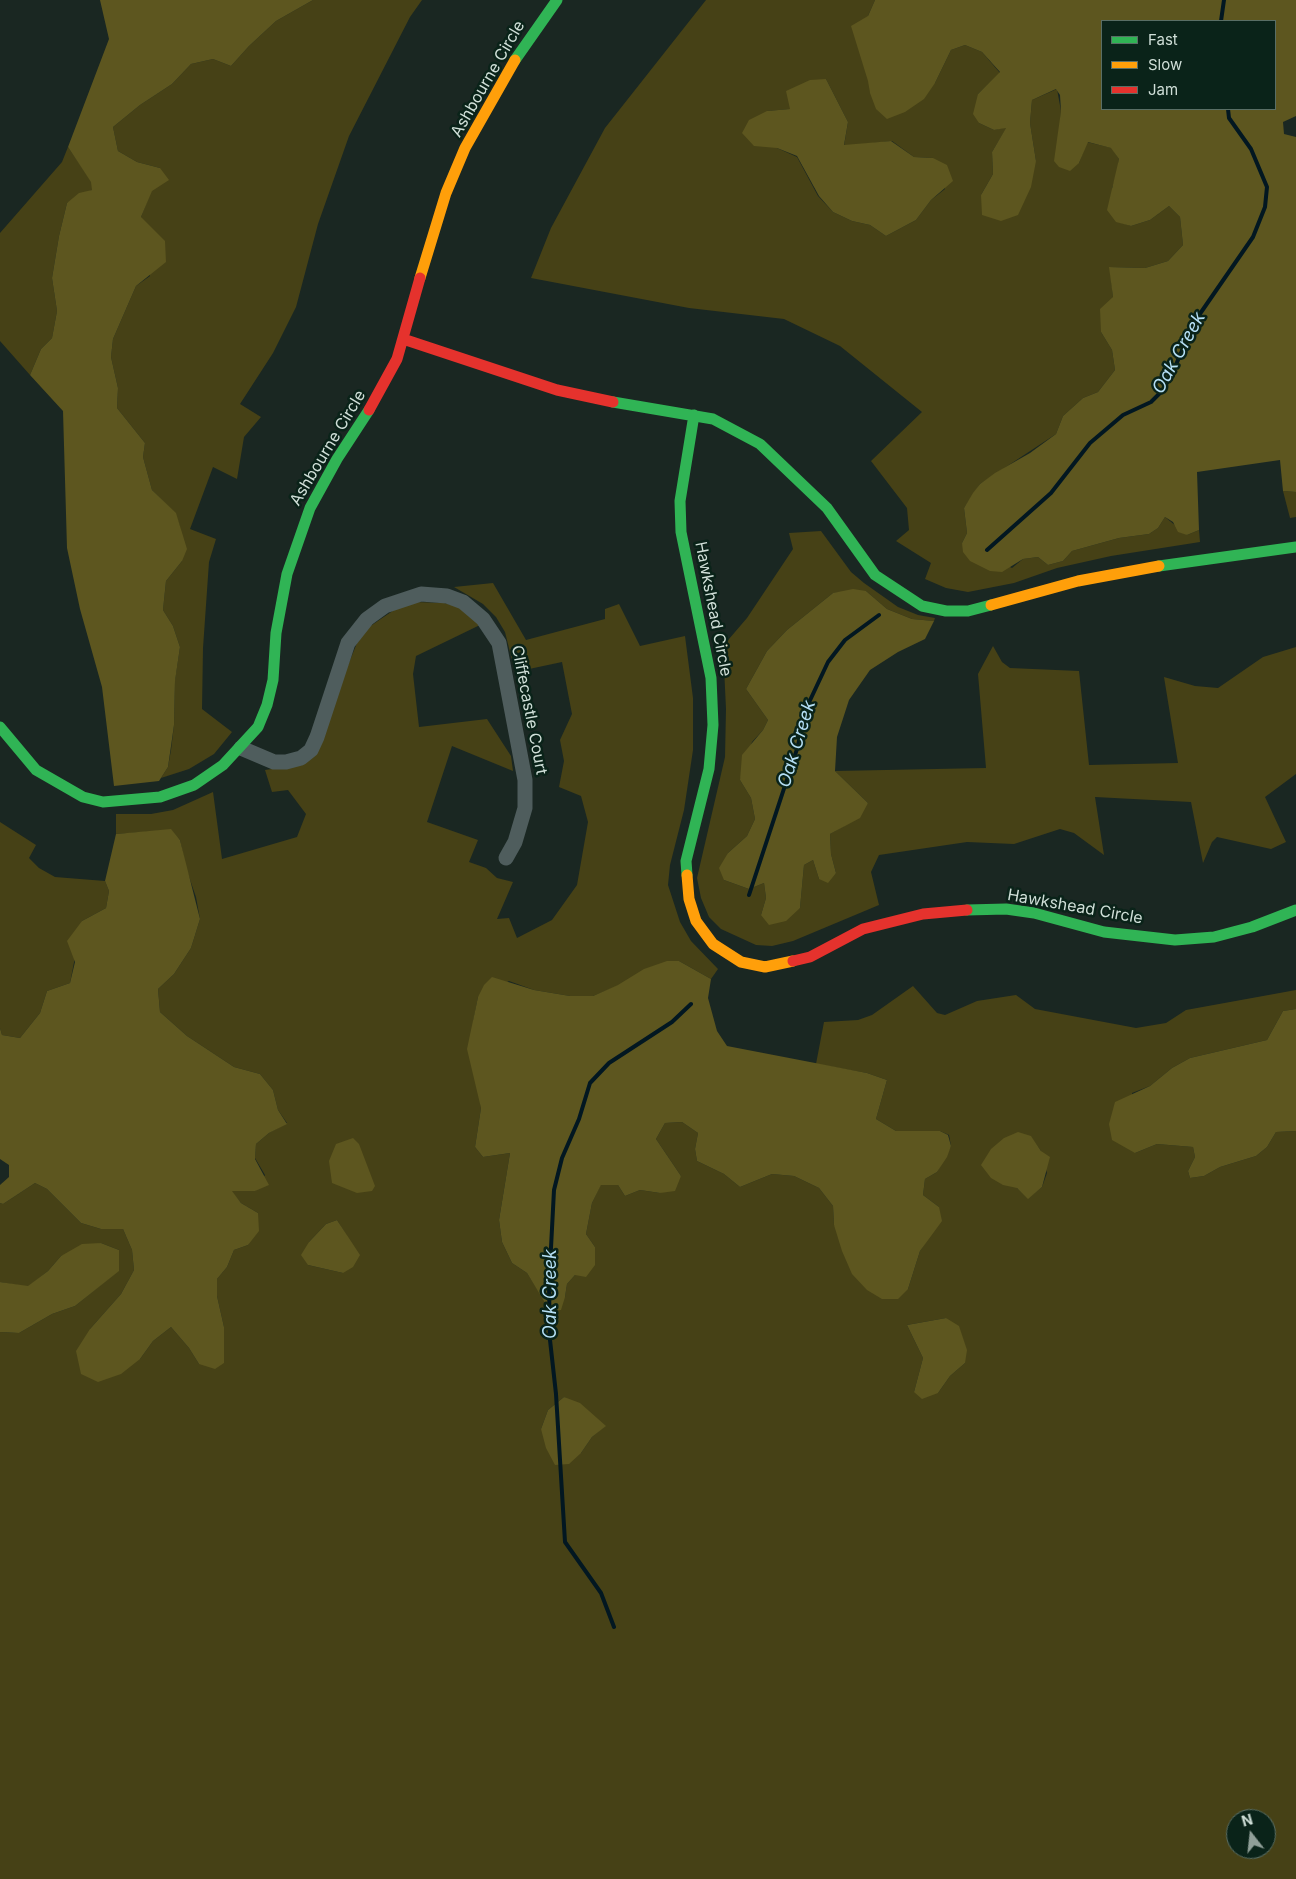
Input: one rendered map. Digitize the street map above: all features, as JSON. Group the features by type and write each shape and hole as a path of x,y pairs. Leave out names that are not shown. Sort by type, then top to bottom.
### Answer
{"street":[{"name":"Ashbourne Circle","path":"0,727 36,770 83,797 103,802 160,797 194,785 223,765 258,728 268,705 273,680 276,633 287,574 310,508 337,459 376,402 397,359 443,202 465,148 513,62 558,0"},
{"path":"403,339 435,348 557,390 592,399 713,419 732,428 760,444 776,456 827,508 875,575 922,606 946,611 968,611 1078,581 1178,563 1296,547"},
{"name":"Hawkshead Circle","path":"694,415 680,501 681,532 686,565 711,678 712,725 709,769 694,836 686,861 689,899 696,922 713,944 740,962 765,966 810,957 863,929 923,914 981,909 1006,909 1034,913 1104,932 1175,940 1214,937 1252,927 1296,910"},
{"name":"Cliffecastle Court","path":"241,748 274,762 286,762 301,758 311,750 317,737 348,643 367,619 385,606 421,594 447,596 463,602 483,619 499,643 525,780 525,808 516,842 506,858"}],"shaded area":[{"path":"100,0 313,0 276,21 231,66 213,59 191,64 172,84 140,105 113,127 118,151 137,162 160,168 169,180 152,191 141,217 165,241 166,262 136,286 113,339 111,357 118,388 117,408 145,443 143,457 152,490 176,513 187,549 182,561 166,581 163,610 173,626 180,647 175,681 174,725 168,767 159,781 114,786 102,687 80,609 67,548 63,411 30,375 41,349 52,338 57,311 52,278 67,203 79,193 92,190 91,182 68,147 109,39"},
{"path":"313,0 422,0 410,17 349,136 318,224 296,307 273,353 240,404 261,417 244,437 237,479 213,467 190,529 216,539 209,562 203,648 202,709 232,732 214,754 189,769 161,778 168,767 171,750 174,725 175,680 180,647 173,626 163,610 166,581 182,561 180,527 175,513 152,490 143,457 145,443 117,408 118,388 111,357 113,339 136,286 150,276 141,217 160,168 137,162 118,151 113,127 140,105 172,84 191,64 213,59 231,66 276,21"},
{"path":"706,0 875,0 868,16 870,93 935,83 951,50 965,45 982,52 1000,73 978,94 979,123 994,130 1007,127 992,152 993,174 981,195 1036,161 1030,123 1032,100 1057,89 1061,111 1060,130 1079,163 1087,142 1112,148 1119,159 1117,174 1112,188 1116,221 1131,226 1150,220 1169,206 1180,217 1183,245 1168,261 1145,268 1110,267 1113,297 1101,332 1112,350 1115,370 1098,392 1083,398 1063,416 1056,434 980,484 964,508 967,533 962,543 1012,568 1023,559 1038,557 1048,565 1063,561 1072,551 1119,538 1149,534 1158,528 1165,517 1187,535 1199,530 1200,542 1111,556 1057,568 1014,583 968,592 946,588 925,579 931,563 896,541 909,530 907,508 871,461 922,412 840,346 784,319 689,308 531,278 551,228 605,128","holes":["826,79 848,122 844,146 892,141 914,157 933,158 945,189 931,200 916,220 886,236 870,225 852,221 833,212 818,196 797,157 777,148 767,111 791,109"]},
{"path":"875,0 1296,0 1296,116 1283,122 1284,134 1296,137 1296,492 1283,491 1280,460 1197,472 1199,530 1187,535 1178,532 1173,522 1165,517 1158,528 1149,534 1119,538 1072,551 1063,561 1048,565 1038,557 1023,559 1002,572 990,571 970,561 963,552 962,543 967,533 964,508 973,493 980,484 995,473 1030,453 1056,434 1063,416 1083,398 1098,392 1115,370 1112,350 1101,332 1100,309 1113,297 1109,267 1145,268 1168,261 1183,245 1180,217 1169,206 1150,220 1131,226 1116,222 1107,210 1119,159 1111,148 1088,142 1079,163 1070,171 1059,167 1054,161 1061,111 1060,95 1056,89 1032,100 1030,123 1036,161 1031,187 1018,215 1001,221 982,215 981,195 993,174 992,152 1006,128 994,130 979,123 973,114 978,94 1000,72 982,52 965,45 951,50 935,83 924,99 905,112 887,119 876,109 851,26 868,16"},
{"path":"826,79 848,122 844,145 891,141 914,157 933,158 947,165 953,181 931,200 916,220 886,236 870,225 852,221 833,212 819,196 797,156 777,148 754,146 742,133 749,120 767,111 790,109 786,91 810,80"},
{"path":"68,147 92,182 92,190 67,203 52,278 57,311 52,338 41,349 30,375 0,341 0,233 62,162"},
{"path":"1283,491 1296,492 1296,517 1290,518"},
{"path":"821,531 851,572 864,583 898,607 918,615 935,618 934,621 912,619 887,609 866,591 833,593 787,630 767,651 746,689 768,720 763,730 752,742 740,780 751,798 755,819 747,836 728,853 724,880 749,889 764,883 766,898 761,915 800,908 804,865 813,860 819,879 836,873 831,854 830,834 844,826 868,803 835,771 986,768 978,674 993,646 1002,662 1010,668 1079,671 1089,765 1178,763 1164,677 1195,686 1218,688 1263,657 1296,647 1296,774 1265,797 1286,842 1271,849 1217,837 1212,842 1203,863 1191,802 1095,797 1104,855 1074,833 1060,829 1014,844 967,842 879,855 871,872 879,905 793,941 772,946 756,945 721,929 709,917 701,898 697,878 725,757 726,709 723,646 747,618 793,549 789,533"},
{"path":"493,583 526,640 605,619 605,609 619,604 640,646 685,636 693,698 693,750 684,810 670,865 668,885 680,922 691,941 718,969 711,979 679,961 593,996 570,996 534,990 509,981 478,997 473,1022 481,1108 475,1147 483,1157 510,1153 499,1220 502,1242 512,1263 527,1273 538,1290 565,1297 567,1284 595,1247 586,1234 592,1203 601,1184 618,1185 625,1196 640,1190 660,1193 681,1176 656,1139 665,1123 682,1122 698,1133 695,1149 697,1161 724,1174 740,1187 772,1174 794,1176 819,1188 833,1206 834,1225 908,1289 920,1251 929,1237 939,1207 923,1195 925,1179 937,1172 951,1146 949,1135 940,1131 896,1131 876,1119 887,1080 867,1073 816,1064 824,1022 858,1020 872,1015 913,986 937,1013 945,1015 977,1001 1016,995 1035,1009 1136,1028 1166,1023 1186,1010 1296,990 1296,1009 1283,1011 1267,1040 1190,1058 1172,1068 1150,1086 1132,1093 1135,1153 1157,1144 1193,1147 1195,1157 1188,1171 1190,1178 1204,1176 1220,1167 1256,1156 1267,1147 1276,1132 1296,1131 1296,1879 0,1879 0,1332 19,1333 52,1314 75,1306 118,1271 119,1250 101,1243 61,1256 48,1271 28,1287 0,1282 0,1203 3,1204 35,1183 47,1189 81,1223 101,1229 123,1229 132,1250 134,1270 121,1294 90,1329 140,1359 153,1341 171,1327 189,1348 199,1364 224,1363 224,1327 217,1296 217,1279 227,1267 234,1250 248,1245 258,1213 241,1203 231,1191 255,1191 265,1175 255,1158 256,1144 269,1133 287,1123 278,1110 273,1090 260,1074 234,1067 187,1036 160,1012 158,989 174,974 191,948 200,919 196,897 186,868 180,840 171,830 116,834 116,814 151,814 173,810 213,792 222,859 297,837 306,814 288,790 272,792 265,770 298,765 346,670 357,643 369,627 397,608 415,602 444,603 458,606 480,625 416,656 413,674 419,727 487,719 511,756 513,771 452,746 427,822 478,840 469,862 486,868 497,878 513,882 497,919 509,918 517,938 552,920 577,885 588,822 581,796 559,787 564,761 560,740 572,714 562,662 515,672 505,632 496,617 483,604 454,587","holes":["1031,1137 1041,1151 1047,1173 1042,1187 1028,1198 1017,1188","337,1220 347,1236 343,1273 308,1265 309,1242 326,1224","946,1318 965,1363 950,1376 938,1393 914,1392 923,1358 907,1325","564,1397 605,1426 592,1437 581,1453 541,1429 548,1410"]},
{"path":"853,589 866,591 887,609 912,619 934,621 925,639 898,652 870,670 849,700 837,737 835,771 868,803 860,818 830,834 831,854 836,873 828,883 819,879 813,860 804,865 800,908 786,921 769,925 761,915 766,898 764,883 749,889 724,880 719,868 728,853 747,836 755,819 751,798 740,780 742,755 763,730 768,720 746,689 767,651 787,630 833,593"},
{"path":"0,822 36,845 29,858 39,868 55,877 105,881 109,891 106,908 82,921 70,983 47,991 40,1013 20,1038 2,1035 0,1028"},
{"path":"171,829 180,840 200,919 191,948 174,974 158,989 160,1012 187,1036 234,1067 260,1074 273,1090 278,1110 287,1124 269,1133 256,1144 255,1159 269,1185 255,1191 232,1191 241,1203 258,1213 259,1231 248,1245 234,1250 227,1267 217,1279 217,1296 224,1327 224,1363 215,1369 199,1364 189,1348 171,1327 153,1341 140,1359 121,1374 98,1382 81,1374 76,1351 90,1329 121,1294 134,1270 132,1250 123,1229 101,1229 81,1223 47,1189 35,1183 3,1204 0,1203 0,1185 9,1177 9,1165 0,1159 0,1028 2,1035 20,1038 40,1013 47,991 70,983 75,962 67,941 82,921 106,908 109,891 105,881 116,834"},
{"path":"667,961 679,961 711,979 708,998 717,1031 727,1046 867,1073 887,1080 876,1119 896,1131 940,1131 948,1135 951,1146 947,1157 937,1172 925,1179 923,1195 939,1207 942,1221 920,1251 908,1289 898,1299 882,1299 867,1290 852,1274 834,1225 833,1206 819,1188 794,1176 772,1174 740,1187 724,1174 697,1161 695,1149 698,1133 682,1122 665,1123 656,1139 681,1176 675,1191 660,1193 640,1190 625,1196 618,1185 601,1185 592,1203 586,1234 595,1247 595,1265 586,1277 575,1275 567,1284 561,1310 550,1311 527,1273 512,1263 502,1242 499,1220 510,1153 483,1157 475,1147 481,1108 467,1049 478,997 484,985 492,977 534,990 570,996 593,996 618,985 644,969"},
{"path":"1296,1009 1296,1131 1276,1132 1267,1147 1256,1156 1220,1167 1204,1176 1190,1178 1188,1171 1195,1157 1193,1147 1157,1144 1135,1153 1112,1140 1109,1124 1115,1102 1150,1086 1172,1068 1190,1058 1267,1040 1283,1011"},
{"path":"1018,1132 1031,1136 1041,1151 1050,1157 1042,1187 1028,1199 1017,1188 1003,1185 991,1178 981,1165 991,1149 1004,1138"},
{"path":"353,1138 359,1144 375,1186 372,1191 357,1193 332,1183 329,1161 336,1144"},
{"path":"337,1220 360,1255 353,1267 343,1273 308,1265 301,1255 309,1242 326,1224"},
{"path":"101,1243 119,1250 119,1271 75,1306 52,1314 19,1333 0,1332 0,1282 28,1286 48,1271 61,1256 82,1244"},
{"path":"946,1318 959,1326 967,1350 965,1363 950,1376 938,1393 922,1399 914,1392 923,1358 907,1325"},
{"path":"564,1397 580,1403 606,1426 592,1437 581,1453 569,1464 555,1465 546,1448 541,1429 548,1410"}],"waterway":[{"name":"Oak Creek","path":"1221,20 1224,0"},
{"name":"Oak Creek","path":"987,550 1051,493 1090,443 1123,415 1151,402 1162,391 1171,376 1195,321 1253,237 1265,207 1267,187 1251,149 1229,118 1228,110"},
{"name":"Oak Creek","path":"749,895 798,746 805,711 828,662 845,640 879,615"},
{"name":"Oak Creek","path":"614,1627 601,1593 565,1542 556,1394 550,1340 549,1286 554,1190 562,1158 579,1119 590,1083 609,1063 672,1022 691,1004"}],"traffic: fast":[{"path":"515,60 557,0"},
{"path":"613,402 713,419 760,444 827,508 875,575 922,606 946,611 968,611 991,605"},
{"path":"0,727 36,770 83,797 103,802 160,797 194,785 223,765 258,727 267,705 273,680 276,633 287,574 310,508 337,459 369,410"},
{"path":"687,875 686,861 709,769 713,725 711,678 681,532 680,501 694,415"},
{"path":"1159,566 1296,547"},
{"path":"967,910 1006,909 1034,913 1104,932 1175,940 1214,937 1252,927 1296,910"}],"traffic: slow":[{"path":"420,278 446,193 465,148 515,60"},
{"path":"991,605 1078,581 1159,566"},
{"path":"687,875 689,899 696,921 713,944 741,962 765,967 793,961"}],"traffic: jam":[{"path":"369,410 397,359 420,278"},
{"path":"403,339 557,390 613,402"},
{"path":"793,961 810,957 863,929 923,914 967,910"}]}
